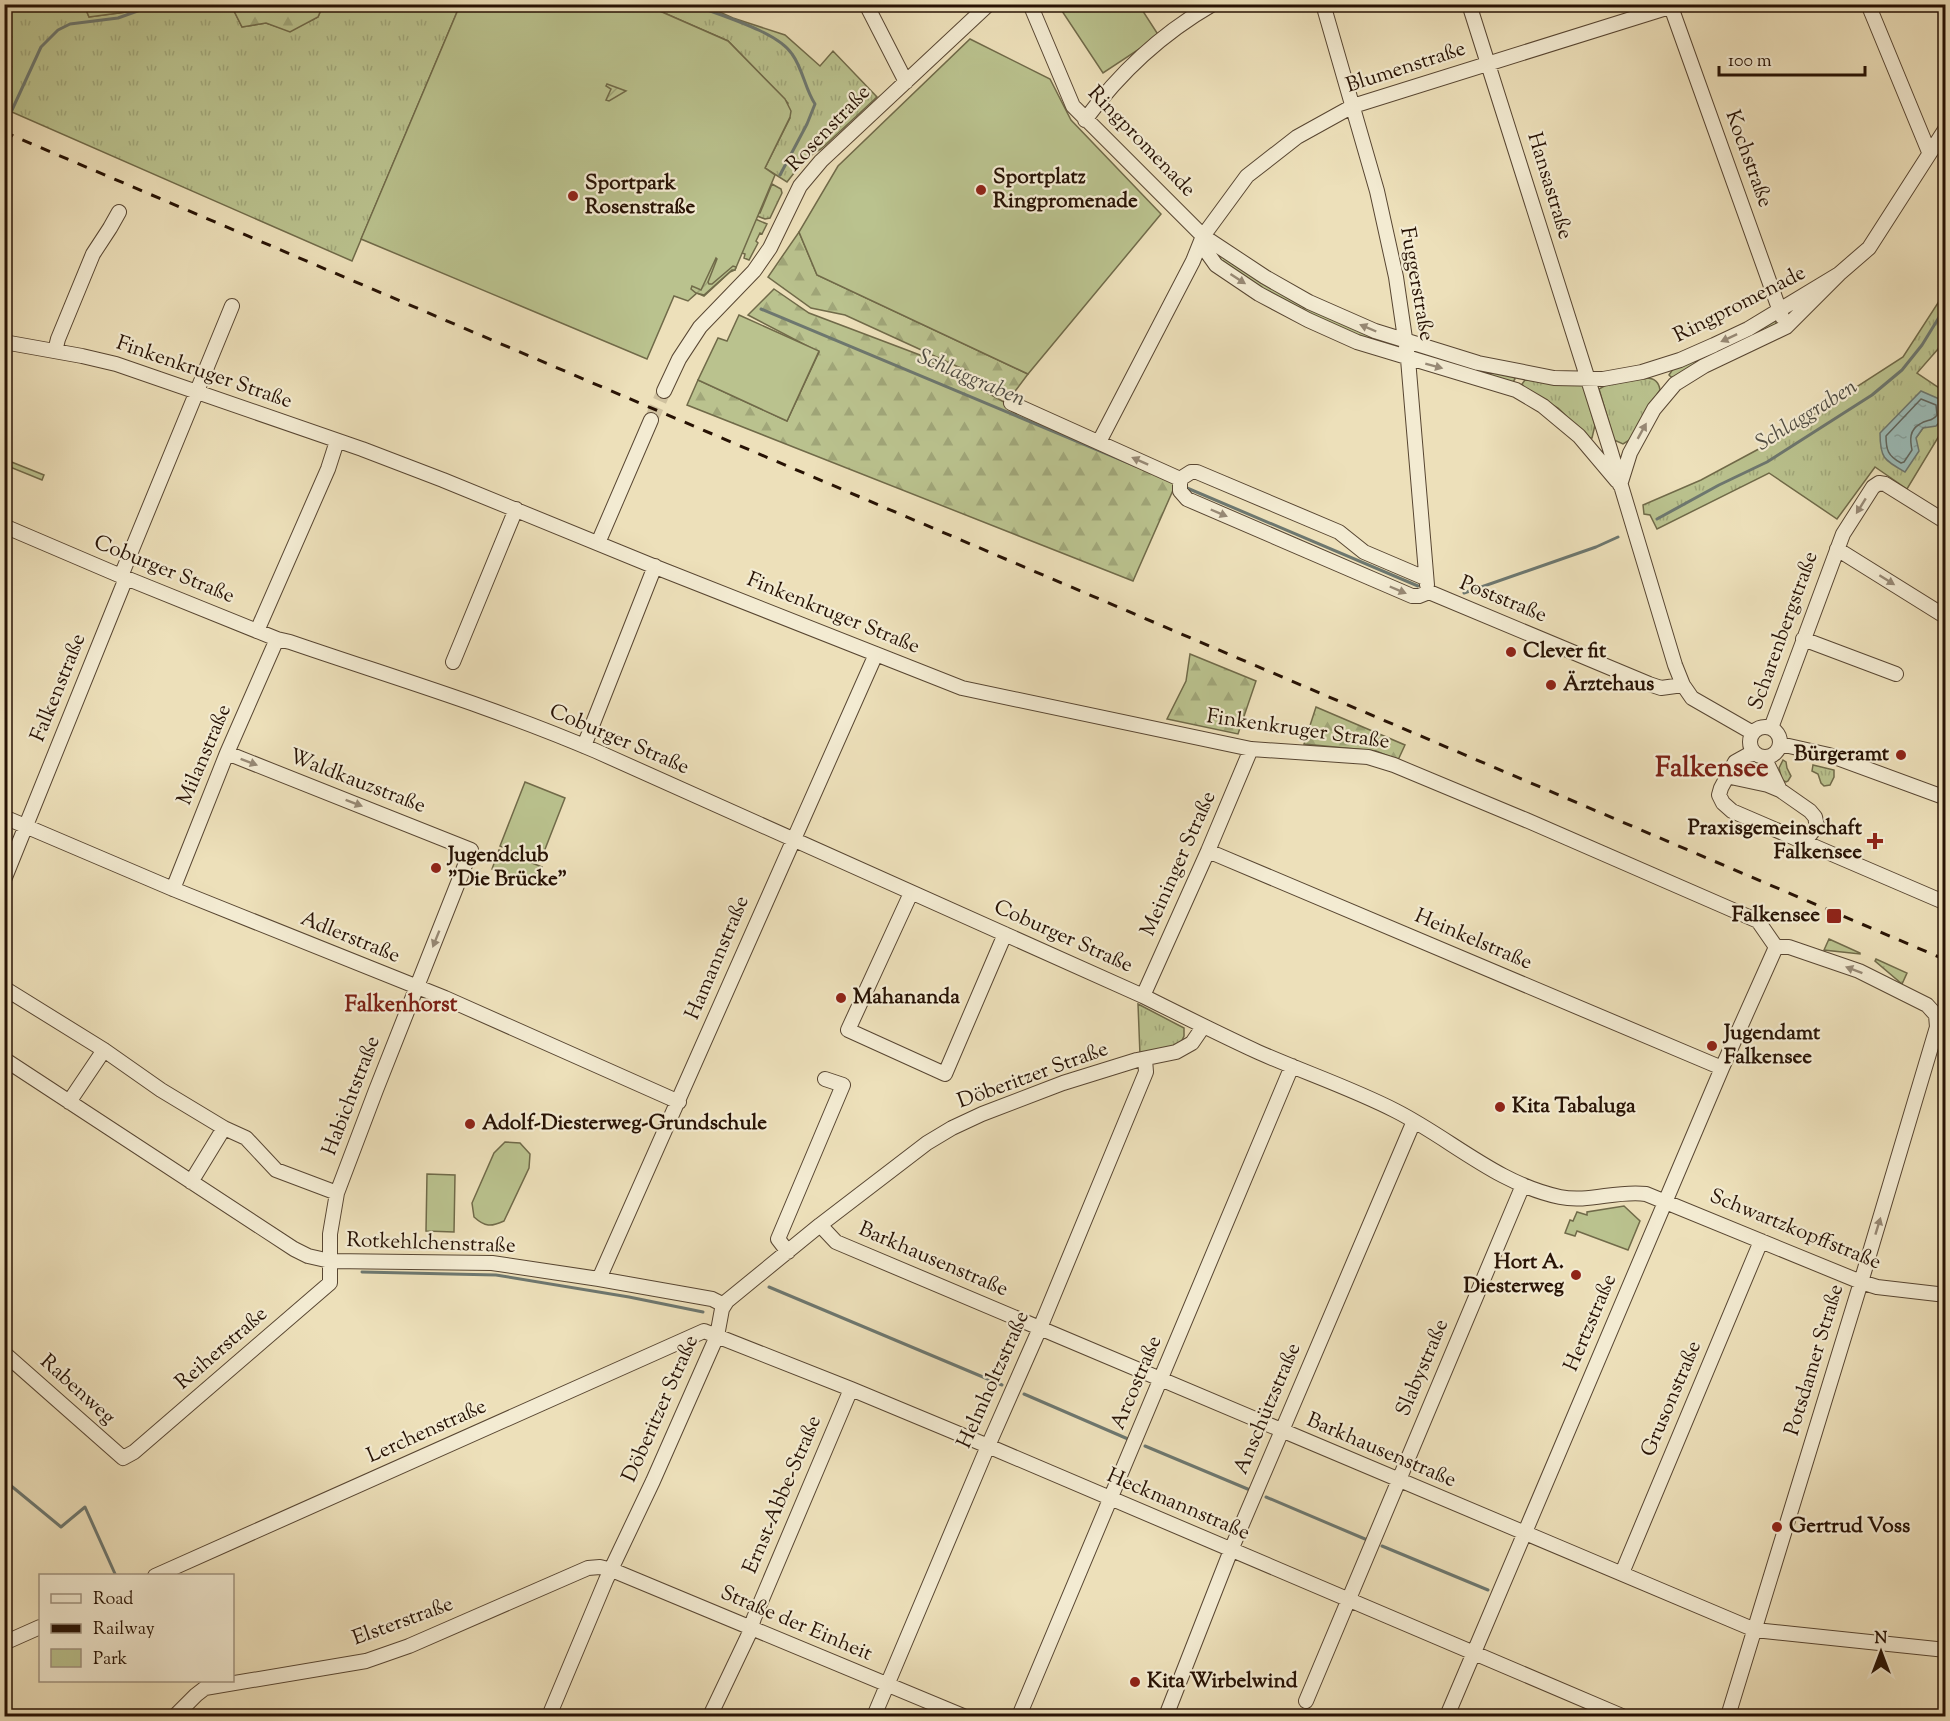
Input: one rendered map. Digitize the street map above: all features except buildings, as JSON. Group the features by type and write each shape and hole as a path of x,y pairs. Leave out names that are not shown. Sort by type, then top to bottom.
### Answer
{"street":[{"path":"866,4 906,82"},
{"name":"Rosenstraße","path":"664,391 679,359 700,327 747,281 770,248 800,186 821,161 989,4"},
{"name":"Ringpromenade","path":"1030,4 1073,106 1084,120 1203,236 1265,277 1310,302 1375,331 1478,363 1554,378 1612,377 1642,372 1680,360 1748,329 1839,274"},
{"path":"1084,120 1107,89 1133,63 1193,16 1213,4"},
{"name":"Fuggerstraße","path":"1323,4 1377,191 1396,277 1408,359 1427,585"},
{"name":"Hansastraße","path":"1469,4 1620,485"},
{"path":"1868,4 1929,152"},
{"name":"Blumenstraße","path":"1101,439 1193,261 1203,236 1247,177 1297,137 1353,106 1674,5"},
{"name":"Kochstraße","path":"1674,5 1786,327"},
{"name":"Ringpromenade","path":"1620,485 1630,453 1654,409 1675,384 1704,366 1786,327 1839,274 1869,248 1946,128"},
{"path":"55,351 93,254 119,212"},
{"name":"Ringpromenade","path":"1203,236 1206,251 1216,266 1259,294 1308,320 1357,342 1516,390 1543,406 1579,436 1620,485"},
{"name":"Falkenstraße","path":"4,880 195,392 232,306"},
{"name":"Finkenkruger Straße","path":"4,342 116,364 337,441 443,480 962,688 1251,749 1368,757 1394,765 1526,819 1758,921 1776,947"},
{"name":"Ringpromenade","path":"1657,367 1670,390"},
{"path":"1516,390 1517,370"},
{"path":"1011,403 1101,439 1180,479"},
{"path":"598,543 651,420"},
{"path":"257,631 325,478 337,441"},
{"name":"Poststraße","path":"1427,585 1419,596 1412,596 1187,499 1180,491 1180,479 1191,472 1197,472 1339,532 1364,552 1427,585 1649,684 1661,688 1683,685"},
{"name":"Scharenbergstraße","path":"1771,728 1843,534 1873,487 1879,483 1885,484 1946,522"},
{"path":"1620,485 1683,685 1692,698 1753,733"},
{"path":"453,662 516,509"},
{"name":"Coburger Straße","path":"4,526 277,639 444,695 584,746 1143,996 1203,1027"},
{"name":"Scharenbergstraße","path":"1837,549 1946,617"},
{"path":"584,746 655,566"},
{"name":"Milanstraße","path":"173,889 227,753 277,639"},
{"path":"1803,639 1896,674"},
{"name":"Hamannstraße","path":"599,1279 876,654"},
{"path":"1780,790 1759,754 1749,742 1753,733 1761,727 1771,728 1778,734 1780,744 1774,754 1759,754 1735,762 1726,776 1719,795 1723,803 1732,811 1946,903"},
{"path":"1780,744 1829,755 1946,798"},
{"name":"Meininger Straße","path":"1143,996 1209,851 1251,749"},
{"name":"Waldkauzstraße","path":"227,753 471,850"},
{"path":"1726,776 1768,785 1808,808 1815,817 1816,826 1809,836 1797,840"},
{"name":"Adlerstraße","path":"4,817 173,889 516,1028 679,1102"},
{"name":"Habichtstraße","path":"330,1261 330,1234 337,1193 471,850"},
{"name":"Heinkelstraße","path":"1209,851 1722,1068"},
{"path":"911,893 848,1030 945,1074 1005,934"},
{"name":"Potsdamer Straße","path":"1728,1716 1937,1026 1936,1015 1927,1005 1859,972 1790,947 1776,947"},
{"name":"Hertzstraße","path":"1447,1716 1722,1068 1776,947"},
{"path":"4,988 104,1050 161,1090 224,1128 246,1138 276,1170 337,1193"},
{"path":"1203,1027 1377,1101 1414,1121 1477,1161 1523,1185 1562,1198 1577,1199 1630,1191 1666,1201"},
{"name":"Döberitzer Straße","path":"549,1716 606,1580 717,1336 724,1305 820,1225 927,1143 952,1128 982,1114 1064,1083 1184,1048 1192,1043 1203,1027"},
{"path":"69,1102 104,1050"},
{"name":"Rotkehlchenstraße","path":"4,1059 308,1256 330,1261 492,1263 712,1299 724,1305"},
{"name":"Helmholtzstraße","path":"874,1716 1040,1328 1146,1072 1145,1059"},
{"name":"Arcostraße","path":"1019,1716 1292,1066"},
{"path":"788,1252 777,1239 843,1085 825,1079"},
{"name":"Anschützstraße","path":"1166,1716 1231,1550 1414,1121"},
{"path":"192,1182 224,1128"},
{"name":"Slabystraße","path":"1306,1701 1523,1185"},
{"name":"Schwartzkopffstraße","path":"1666,1201 1861,1282 1877,1287 1946,1295"},
{"name":"Barkhausenstraße","path":"820,1225 836,1242 1755,1630 1946,1650"},
{"name":"Grusonstraße","path":"1622,1574 1761,1241"},
{"name":"Reiherstraße","path":"123,1458 134,1452 330,1283 330,1261"},
{"name":"Lerchenstraße","path":"157,1574 704,1331 717,1336"},
{"name":"Heckmannstraße","path":"717,1336 988,1446 1622,1716"},
{"name":"Rabenweg","path":"4,1353 123,1458"},
{"name":"Ernst-Abbe-Straße","path":"710,1716 749,1635 851,1389"},
{"name":"Elsterstraße","path":"175,1716 205,1688 366,1661 410,1647 588,1568 600,1567 612,1570"},
{"name":"Straße der Einheit","path":"612,1570 963,1716"},
{"path":"4,1643 39,1627"},
{"path":"4,1716 9,1716"}],"green space":[{"path":"6,5 84,5 89,17 134,11 147,5 231,5 242,27 266,23 290,31 318,17 323,5 460,5 352,261 5,109"},
{"path":"84,5 147,5 134,11 89,17"},
{"path":"231,5 323,5 318,17 290,32 266,23 242,27"},
{"name":"Sportpark Rosenstraße","path":"460,5 646,5 728,41 785,99 791,111 790,117 765,168 775,175 735,270 704,296 697,293 688,301 674,296 647,359 361,239"},
{"path":"646,5 704,5 733,18 785,35 820,66 833,51 877,97 821,149 805,159 787,182 765,168 790,118 782,113 788,103 728,41"},
{"path":"1058,5 1139,5 1159,36 1103,73"},
{"name":"Sportplatz Ringpromenade","path":"970,39 1050,79 1071,120 1161,214 1028,374 817,275 799,232 838,166"},
{"path":"607,84 626,91 609,101 606,100 611,89 606,86"},
{"path":"772,184 781,189 782,193 770,218 765,219 749,213 760,213"},
{"path":"753,218 767,224 756,241 758,243 749,260 744,258 745,254 739,252"},
{"path":"799,232 817,275 1028,374 1010,398 965,370 845,315 811,308 768,277"},
{"path":"1214,248 1400,345 1402,351 1384,348 1282,302 1216,259"},
{"path":"716,258 709,284 733,266 736,267 735,270 732,270 704,295 696,293 691,289 692,286 701,290"},
{"path":"774,289 809,313 920,355 1011,406 1172,476 1174,488 1133,581 687,405 698,380 787,421 819,352 748,315"},
{"path":"1945,292 1945,337 1938,349 1917,373 1945,392 1945,426 1907,489 1875,467 1837,519 1769,473 1657,529 1650,515 1644,514 1643,505 1701,480 1768,444 1903,357","holes":["1921,391 1923,428 1915,439"]},
{"path":"739,315 819,351 787,421 698,380 718,338 727,341"},
{"path":"1776,319 1776,325 1674,377 1669,375 1673,369"},
{"path":"1413,350 1513,375 1515,379 1509,383 1412,358"},
{"path":"1646,378 1656,381 1660,390 1640,421 1633,438 1623,444 1614,440 1599,389 1606,385"},
{"path":"1525,380 1583,384 1595,425 1592,438 1589,438 1558,408 1525,389 1522,384"},
{"path":"4,459 44,475 42,480 5,465"},
{"path":"1190,654 1256,681 1238,734 1167,719 1186,681"},
{"path":"1316,707 1405,745 1398,760 1376,751 1304,744"},
{"path":"1783,760 1791,776 1786,782 1782,780 1779,768"},
{"path":"1813,765 1834,770 1834,777 1830,785 1824,786 1821,783 1818,774 1812,771"},
{"path":"525,782 565,798 540,862 500,846"},
{"path":"499,850 542,867 535,886 492,869"},
{"path":"1829,939 1860,953 1860,954 1824,950"},
{"path":"1876,959 1907,973 1902,984 1875,961"},
{"path":"1138,1004 1184,1028 1184,1036 1180,1045 1140,1055"},
{"path":"505,1142 520,1143 530,1154 529,1168 504,1221 488,1225 474,1217 472,1203 494,1153"},
{"path":"427,1174 455,1175 454,1232 426,1231"},
{"path":"1624,1206 1640,1221 1628,1250 1577,1231 1575,1236 1565,1233 1570,1220 1573,1221 1577,1212 1587,1215 1587,1212"}],"water":[{"path":"1921,391 1944,401 1942,410 1945,416 1936,426 1923,428 1916,438 1919,451 1905,472 1888,461 1882,453 1880,433"}],"waterway":[{"name":"Schlaggraben","path":"12,110 41,47 58,30 70,24 118,18 157,4"},
{"name":"Schlaggraben","path":"692,4 761,31 784,46 796,60 815,104 780,175"},
{"name":"Schlaggraben","path":"1657,519 1767,462 1872,395 1902,370 1922,345 1946,306"},
{"name":"Schlaggraben","path":"761,309 1136,466"},
{"name":"Schlaggraben","path":"1187,488 1418,586"},
{"name":"Schlaggraben","path":"1464,593 1596,547 1618,537"},
{"path":"362,1272 496,1275 703,1312"},
{"path":"769,1287 1002,1385"},
{"path":"1024,1394 1128,1439"},
{"path":"1145,1446 1250,1490"},
{"path":"4,1480 61,1527 85,1507 115,1574"},
{"path":"1266,1497 1365,1539"},
{"path":"1382,1546 1488,1590"}],"tunnel":[{"path":"651,420 664,391"}],"railway":[{"path":"4,132 1946,960"}],"place":[{"name":"Sportplatz Ringpromenade","path":"981,190"},
{"name":"Sportpark Rosenstraße","path":"573,196"},
{"name":"Clever fit","path":"1511,652"},
{"name":"Ärztehaus","path":"1551,685"},
{"name":"Bürgeramt","path":"1901,755"},
{"name":"Praxisgemeinschaft Falkensee","path":"1875,841"},
{"name":"Jugendclub \"Die Brücke\"","path":"436,868"},
{"name":"Falkensee","path":"1834,916"},
{"name":"Mahananda","path":"841,998"},
{"name":"Jugendamt Falkensee","path":"1712,1046"},
{"name":"Kita Tabaluga","path":"1500,1107"},
{"name":"Adolf-Diesterweg-Grundschule","path":"470,1124"},
{"name":"Hort A. Diesterweg","path":"1576,1275"},
{"name":"Gertrud Voss","path":"1777,1527"},
{"name":"Kita Wirbelwind","path":"1135,1682"}],"district":[{"name":"Falkensee","path":"1712,769"},
{"name":"Falkenhorst","path":"401,1006"}]}
